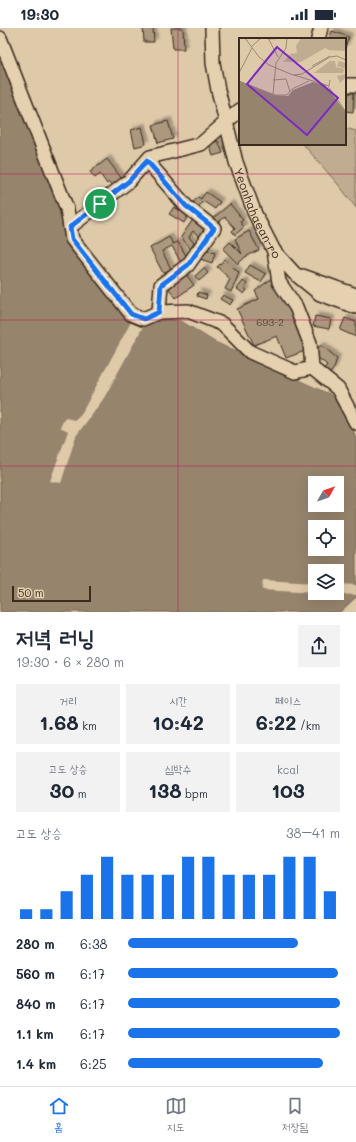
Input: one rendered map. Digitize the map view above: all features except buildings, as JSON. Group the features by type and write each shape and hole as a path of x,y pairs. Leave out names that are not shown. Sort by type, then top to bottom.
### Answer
{"street":[{"name":"Yeonhahaean-ro","path":"212,28 213,63 236,162 255,214 274,251 294,273 320,294 356,307"},
{"path":"318,38 321,28"},
{"path":"0,38 67,209 72,239 131,314 144,319 159,312 188,311 222,324 250,352 295,372 312,368"},
{"path":"70,227 129,181 150,157 201,144 239,111"},
{"path":"147,161 186,206 214,228 188,265 161,285 159,312"},
{"path":"274,251 279,282 296,307 310,343 312,368 338,389 356,423"},
{"name":"Yeonhahaean-ro","path":"294,273 356,295"}],"shaded area":[{"path":"0,42 83,259 150,323 168,319 182,321 214,341 328,393 347,411 356,439 356,597 340,612 0,612"},
{"path":"346,128 356,131 356,208 342,189 304,145 346,145"}],"pier":[{"path":"119,305 149,321 168,317 183,320 215,339 311,382 325,389 328,393 214,341 182,321 168,319 145,323 104,398 76,436 61,483 50,481 68,431 60,427 65,418 75,420 80,416 131,322"},
{"path":"263,580 308,583 308,593 262,590"},
{"path":"344,584 356,585 356,595 344,594"}],"route":[{"path":"147,161 186,206 214,228 188,265 161,285 159,312 144,319 131,314 72,239 70,227 100,204 129,181 147,161"}]}
